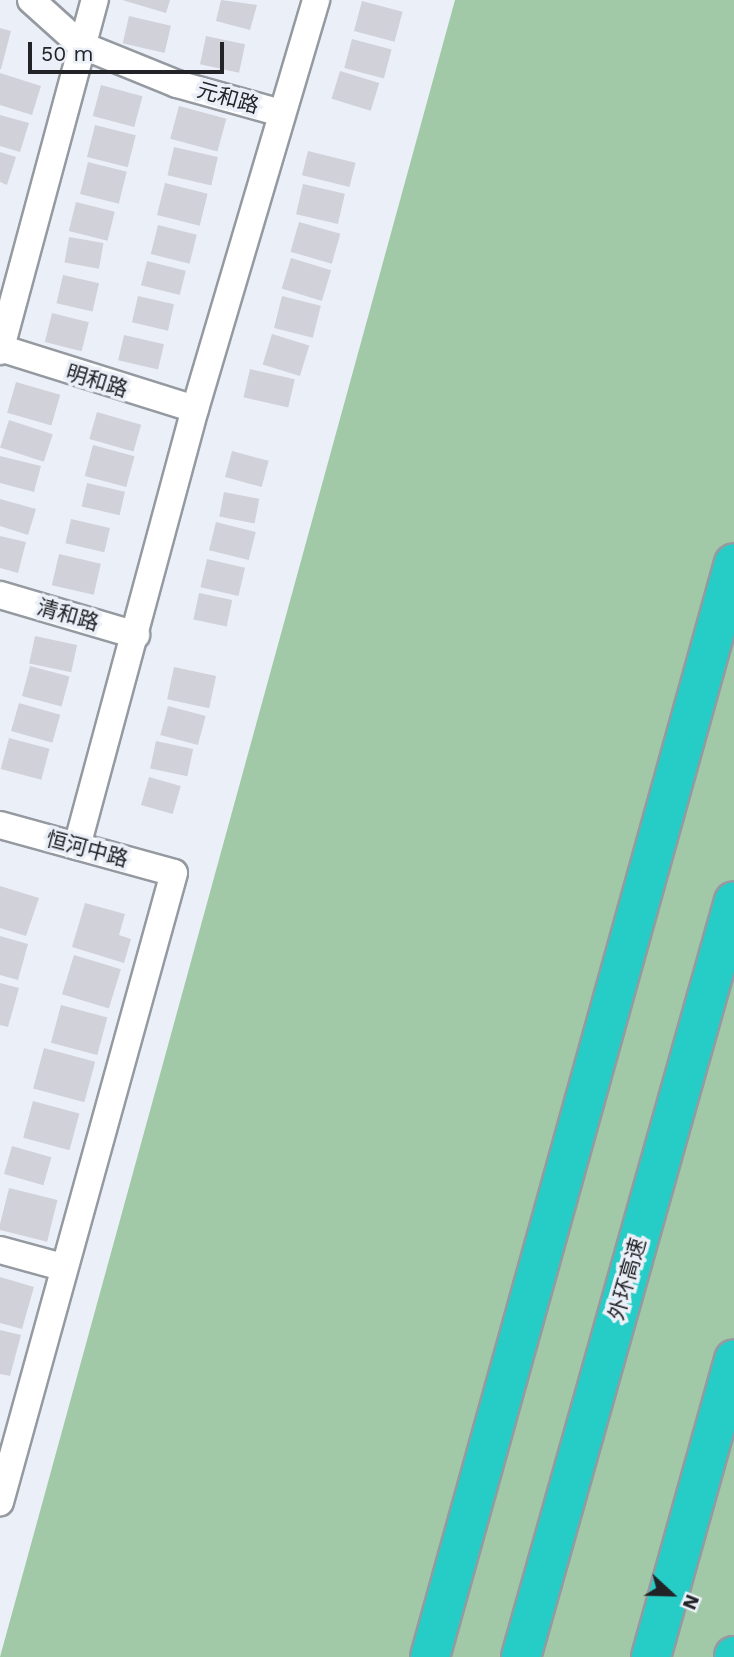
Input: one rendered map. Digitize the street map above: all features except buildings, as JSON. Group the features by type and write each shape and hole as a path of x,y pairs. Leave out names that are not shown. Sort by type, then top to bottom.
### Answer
{"highway":[{"path":"430,1657 734,564"},
{"name":"外环高速","path":"521,1657 734,901"},
{"path":"651,1657 734,1359"}],"street":[{"name":"元和路","path":"31,0 82,45 177,84 281,113"},
{"path":"0,349 95,0"},
{"path":"76,846 136,635 195,409 316,0"},
{"name":"明和路","path":"0,349 195,409"},
{"name":"清和路","path":"0,595 136,635"},
{"name":"恒河中路","path":"0,825 174,873 62,1267"},
{"path":"0,1250 62,1267 0,1502"}],"green space":[{"path":"455,0 734,0 734,1657 0,1657"}]}
